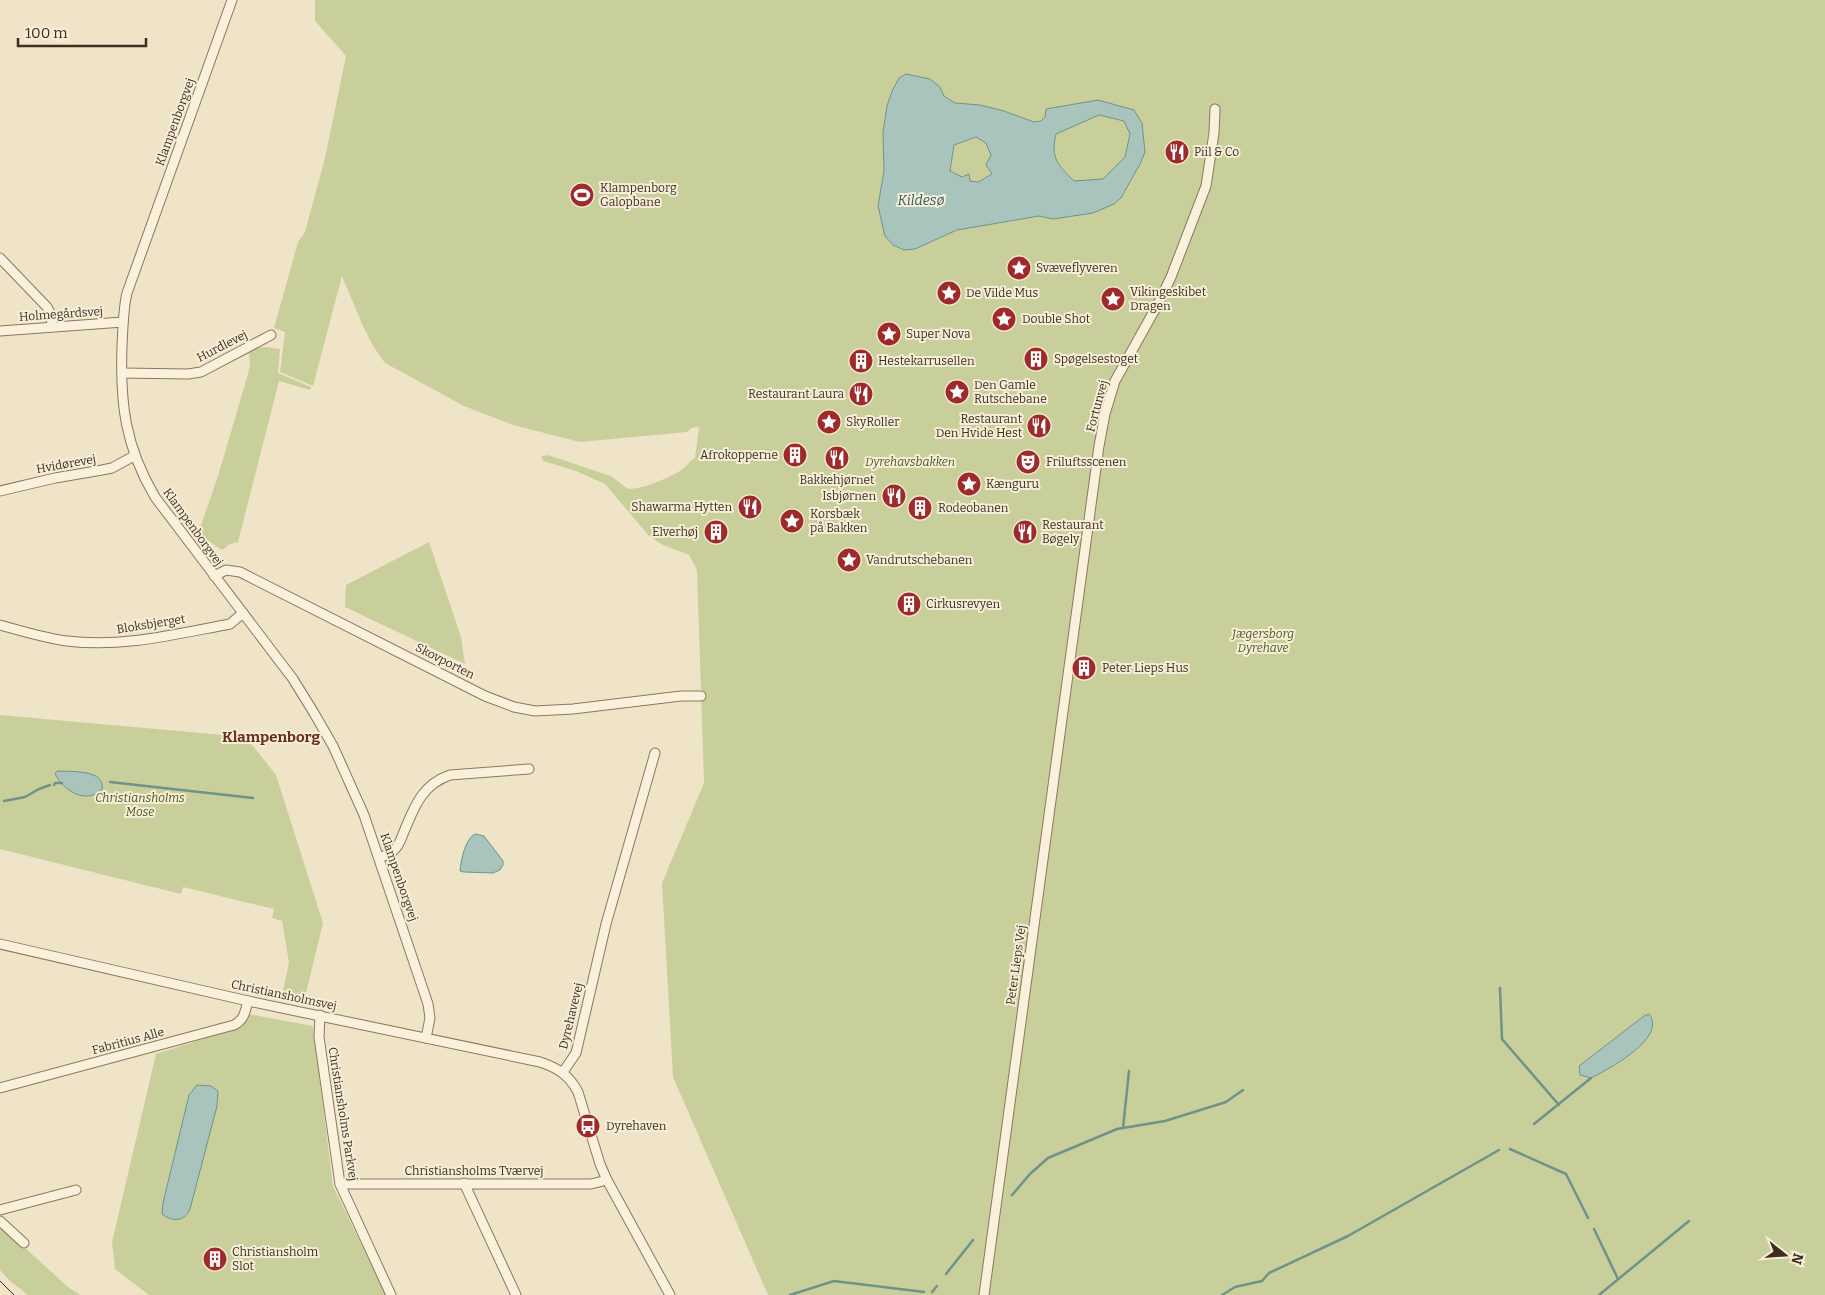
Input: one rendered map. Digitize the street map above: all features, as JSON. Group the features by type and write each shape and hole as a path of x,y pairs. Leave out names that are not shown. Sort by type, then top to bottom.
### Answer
{"street":[{"name":"Klampenborgvej","path":"232,0 127,293 123,322 122,402 134,456 155,497 293,679 334,746 364,815 428,1004 430,1018 426,1038"},
{"name":"Fortunvej","path":"1073,637 1105,414 1115,381 1158,304 1191,228 1206,186 1214,133 1215,109"},
{"path":"0,258 47,307 51,315 52,327"},
{"name":"Holmegårdsvej","path":"0,331 123,322"},
{"name":"Hurdlevej","path":"122,373 188,374 201,372 272,335"},
{"name":"Hvidørevej","path":"0,491 48,479 112,468 134,456"},
{"name":"Skovporten","path":"214,576 226,570 240,572 486,696 514,707 535,712 681,696 701,696"},
{"name":"Bloksbjerget","path":"0,625 41,637 68,642 128,642 230,624 243,613"},
{"name":"Peter Lieps Vej","path":"984,1295 1073,637"},
{"name":"Dyrehavevej","path":"563,1072 576,1053 606,924 655,753"},
{"path":"379,858 393,852 399,844 421,795 438,779 450,775 529,769"},
{"name":"Christiansholmsvej","path":"0,944 248,1001 540,1062 563,1072"},
{"name":"Fabritius Alle","path":"0,1088 234,1025 240,1022 248,1001"},
{"name":"Christiansholms Parkvej","path":"320,1016 319,1036 340,1184 391,1295"},
{"path":"563,1072 573,1082 578,1092 600,1164 607,1180 670,1295"},
{"name":"Christiansholms Tværvej","path":"340,1184 591,1184 607,1180"},
{"path":"464,1183 516,1295"},
{"path":"0,1210 76,1190"},
{"path":"0,1221 24,1243"}],"green space":[{"name":"Jægersborg Dyrehave","path":"315,0 1825,0 1825,1295 768,1295 673,1077 662,883 704,783 697,570 689,555 663,545 649,536 605,484 576,471 543,461 541,456 548,455 611,476 628,489 634,489 654,483 682,470 695,458 699,427 691,428 687,432 580,442 513,425 464,406 385,363 373,346 362,324 342,276 313,386 280,372 285,332 274,328 298,242 305,232 325,158 346,56 315,21"},
{"path":"257,348 280,349 278,373 311,387 310,390 279,381 238,542 230,544 222,550 198,534 218,476 248,374 250,364 249,353"},
{"path":"429,542 461,637 465,664 345,607 346,585"},
{"name":"Christiansholms Mose","path":"0,715 246,737 276,775 323,923 304,1001 282,996 289,963 282,921 272,918 274,909 183,887 181,894 0,849"},
{"path":"248,1014 313,1026 333,1186 386,1295 149,1295 115,1269 112,1242 156,1054 241,1027"},
{"path":"0,1225 69,1288 81,1295 28,1295 10,1281 0,1270"}],"water":[{"name":"Kildesø","path":"906,74 930,79 940,87 944,96 955,103 980,105 1034,122 1041,121 1045,117 1046,109 1098,100 1134,110 1142,123 1145,152 1121,198 1114,204 1093,213 1053,219 1039,216 957,230 915,249 904,250 893,245 885,236 878,206 884,171 883,132 887,106 899,78","holes":["1099,115 1124,121 1130,134 1125,157 1103,179 1074,181 1060,165 1055,155 1054,142 1056,134","976,137 986,143 991,155 986,165 992,174 978,182 970,181 969,174 962,177 950,171 954,145"]},
{"path":"58,771 94,775 102,783 102,790 89,796 82,796 72,792 57,777 55,773"},
{"path":"475,834 484,836 503,861 500,870 493,873 460,871 466,845"},
{"path":"1649,1014 1653,1023 1650,1033 1633,1052 1591,1078 1580,1075 1579,1066"},
{"path":"197,1085 211,1086 218,1091 217,1106 190,1209 182,1218 174,1219 162,1214 163,1203 189,1095"}],"waterway":[{"path":"110,782 253,798"},
{"path":"54,785 55,783 62,783"},
{"path":"4,801 25,797 50,785"},
{"path":"1500,988 1502,1039 1559,1105"},
{"path":"1123,1128 1129,1071"},
{"path":"1534,1124 1591,1078"},
{"path":"1012,1195 1030,1174 1048,1158 1117,1129 1165,1121 1226,1102 1243,1090"},
{"path":"1510,1149 1566,1174 1588,1218"},
{"path":"1222,1295 1235,1287 1262,1281 1269,1273 1348,1236 1499,1150"},
{"path":"1599,1295 1689,1221"},
{"path":"1594,1229 1618,1279"},
{"path":"946,1274 973,1240"},
{"path":"790,1295 834,1281 924,1292"},
{"path":"932,1292 937,1286"}],"tram line":[{"path":"0,1281 14,1295"}],"place":[{"name":"Piil & Co","path":"1177,152"},
{"name":"Klampenborg Galopbane","path":"582,195"},
{"name":"Svæveflyveren","path":"1019,268"},
{"name":"De Vilde Mus","path":"949,293"},
{"name":"Vikingeskibet Dragen","path":"1113,299"},
{"name":"Double Shot","path":"1004,319"},
{"name":"Super Nova","path":"889,334"},
{"name":"Spøgelsestoget","path":"1036,359"},
{"name":"Hestekarrusellen","path":"861,361"},
{"name":"Den Gamle Rutschebane","path":"957,392"},
{"name":"Restaurant Laura","path":"861,394"},
{"name":"SkyRoller","path":"829,422"},
{"name":"Restaurant Den Hvide Hest","path":"1039,426"},
{"name":"Afrokopperne","path":"795,455"},
{"name":"Bakkehjørnet","path":"837,458"},
{"name":"Friluftsscenen","path":"1028,462"},
{"name":"Kænguru","path":"969,484"},
{"name":"Isbjørnen","path":"894,496"},
{"name":"Shawarma Hytten","path":"750,507"},
{"name":"Rodeobanen","path":"920,508"},
{"name":"Korsbæk på Bakken","path":"792,521"},
{"name":"Elverhøj","path":"716,532"},
{"name":"Restaurant Bøgely","path":"1025,532"},
{"name":"Vandrutschebanen","path":"849,560"},
{"name":"Cirkusrevyen","path":"909,604"},
{"name":"Peter Lieps Hus","path":"1084,668"},
{"name":"Dyrehaven","path":"588,1126"},
{"name":"Christiansholm Slot","path":"215,1259"}],"district":[{"name":"Klampenborg","path":"271,737"}],"park label":[{"name":"Dyrehavsbakken","path":"910,462"}]}
